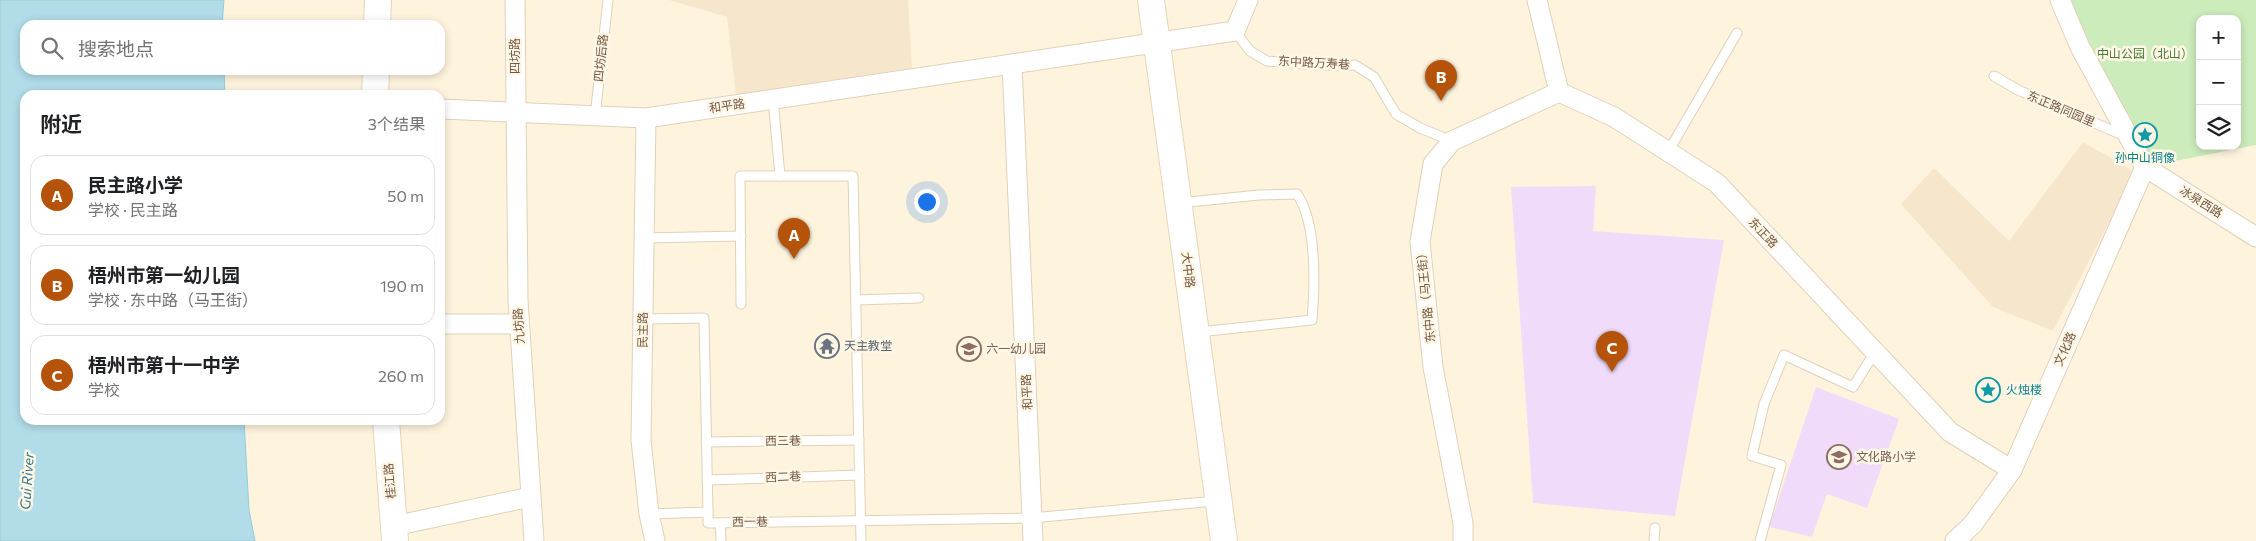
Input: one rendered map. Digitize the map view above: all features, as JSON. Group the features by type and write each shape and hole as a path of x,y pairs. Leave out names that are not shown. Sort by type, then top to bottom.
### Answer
{"street":[{"path":"377,20 378,0"},
{"name":"四坊路","path":"515,0 516,111"},
{"name":"大中路","path":"1151,0 1224,541"},
{"path":"1158,42 1235,31 1248,0"},
{"path":"1537,0 1558,92"},
{"path":"2060,0 2080,47 2145,167"},
{"name":"和平路","path":"445,109 646,118 1158,42"},
{"name":"和平路","path":"1012,64 1033,541"},
{"path":"375,90 376,75"},
{"name":"东中路（马王街）","path":"1463,541 1463,523 1433,368 1420,242 1433,164 1452,141 1558,92"},
{"name":"东正路","path":"1558,92 1614,117 1717,183 1950,432 2012,470"},
{"name":"九坊路","path":"516,111 519,324 534,541"},
{"name":"民主路","path":"646,118 641,440 655,541"},
{"name":"冰泉西路","path":"2145,167 2256,236"},
{"name":"文化路","path":"1955,541 1974,532 2012,470 2145,167"},
{"path":"445,324 519,324"},
{"name":"桂江路","path":"386,425 395,534"},
{"path":"395,534 530,497"}],"lane":[{"name":"四坊后路","path":"595,116 608,0"},
{"name":"东中路万寿巷","path":"1235,31 1250,51 1267,61 1318,65 1355,65 1374,77 1396,114 1420,128 1452,141"},
{"path":"1668,152 1737,33"},
{"name":"东正路同园里","path":"1994,76 2018,90 2130,138"},
{"path":"773,100 780,176"},
{"path":"741,304 740,176 854,176 861,541"},
{"path":"1179,203 1259,195 1297,194 1306,206 1315,278 1312,320 1196,333"},
{"path":"644,238 741,236"},
{"path":"856,300 919,298"},
{"path":"643,319 704,318 708,512 650,514"},
{"path":"1760,541 1781,465 1752,456 1764,404 1784,355 1853,387 1875,352"},
{"name":"西三巷","path":"706,442 859,440"},
{"name":"西二巷","path":"707,480 860,475"},
{"name":"西一巷","path":"708,512 708,523 860,519 1032,518 1219,501"},
{"path":"720,523 720,541"},
{"path":"1654,541 1655,528"}],"shaded area":[{"path":"669,0 908,0 912,68 736,95 727,17"},
{"path":"2083,142 2132,170 2126,189 2053,331 1993,307 1901,204 1934,168 2009,241"},
{"path":"1596,186 1593,231 1724,240 1675,516 1533,503 1511,187"},
{"name":"文化路小学","path":"1816,387 1899,419 1867,508 1827,494 1812,537 1769,527"}],"green space":[{"name":"中山公园（北山）","path":"2060,0 2256,0 2256,145 2241,148 2241,15 2196,15 2196,150 2231,150 2145,167"}],"water":[{"name":"Gui River","path":"0,0 224,0 222,20 20,20 20,75 224,75 225,90 20,90 20,425 244,425 249,510 255,541 0,541"}],"place":[{"name":"梧州市第一幼儿园","path":"1441,101"},
{"name":"孙中山铜像","path":"2145,135"},
{"name":"民主路小学","path":"794,259"},
{"name":"天主教堂","path":"827,346"},
{"name":"六一幼儿园","path":"969,349"},
{"name":"梧州市第十一中学","path":"1612,372"},
{"name":"火烛楼","path":"1988,390"},
{"name":"文化路小学","path":"1839,457"}]}
